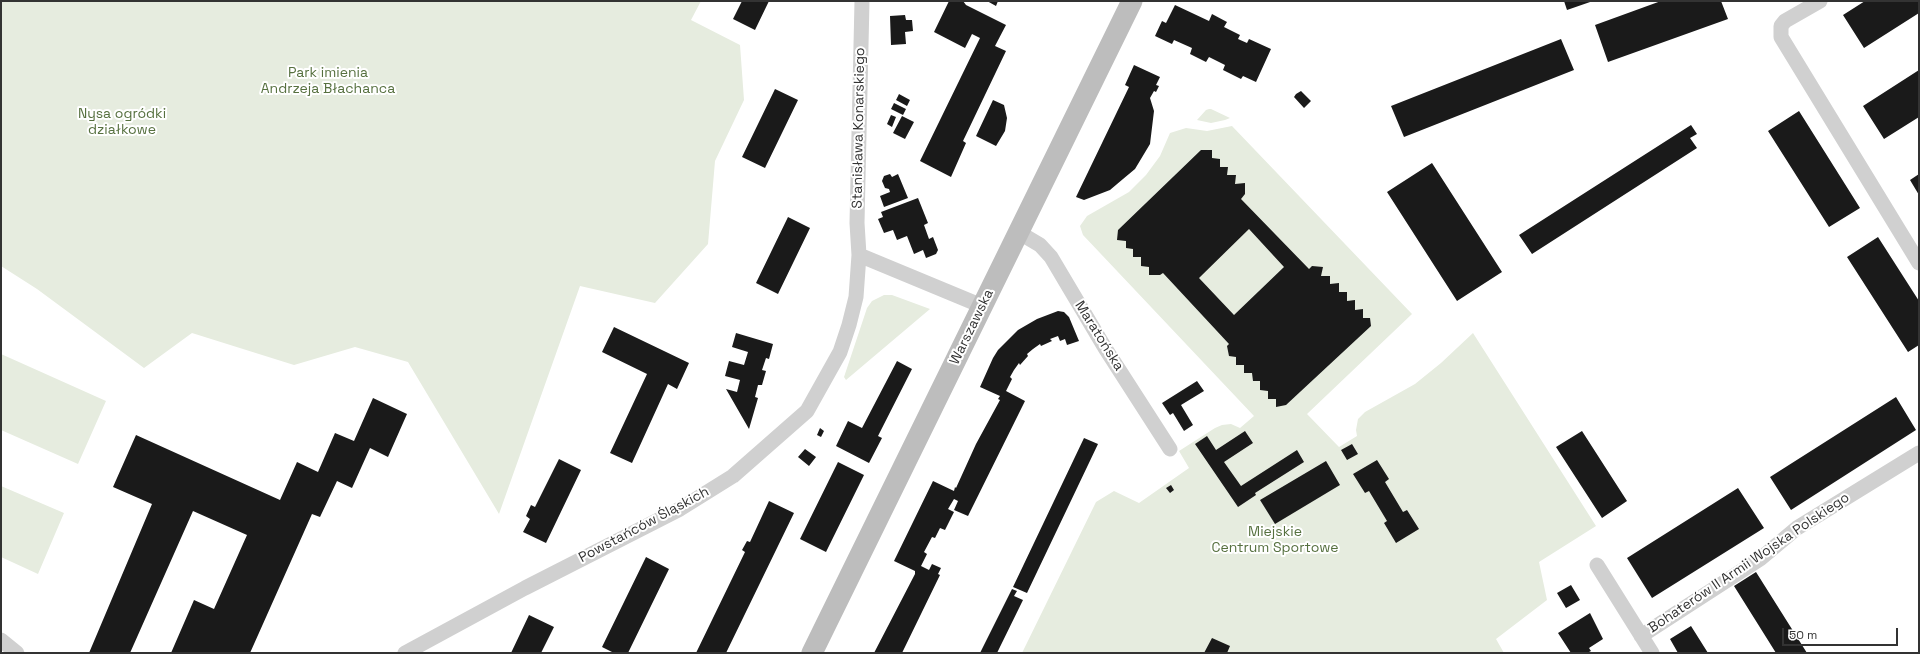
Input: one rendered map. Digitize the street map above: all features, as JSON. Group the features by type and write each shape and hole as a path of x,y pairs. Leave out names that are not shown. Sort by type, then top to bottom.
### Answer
{"main road":[{"name":"Warszawska","path":"812,653 1132,1"}],"street":[{"name":"Stanisława Konarskiego","path":"859,256 858,223 862,1"},
{"path":"1820,1 1785,21 1781,26 1781,37 1919,263"},
{"name":"Maratońska","path":"1018,232 1040,245 1051,257 1105,348 1170,449"},
{"path":"859,256 982,306"},
{"name":"Powstańców Śląskich","path":"405,653 525,588 680,509 739,471 807,411 840,352 850,325 856,296 859,256"},
{"name":"Bohaterów II Armii Wojska Polskiego","path":"1641,636 1760,559 1797,528 1919,453"},
{"name":"Bohaterów II Armii Wojska Polskiego","path":"1597,565 1652,653"},
{"path":"1,640 17,653"}],"green space":[{"path":"1,1 701,1 691,20 740,45 744,100 715,161 708,244 655,303 580,286 499,514 408,362 355,347 294,365 192,333 144,368 37,289 1,266"},
{"path":"1209,109 1230,118 1211,123 1197,120 1206,110"},
{"name":"Miejskie Centrum Sportowe","path":"1232,126 1412,314 1307,414 1339,447 1357,436 1356,430 1358,419 1365,412 1415,384 1441,363 1473,333 1596,526 1539,562 1547,600 1496,639 1504,653 1022,653 1096,502 1114,491 1139,503 1189,468 1179,451 1215,428 1222,425 1231,424 1240,428 1254,416 1083,235 1080,226 1087,216 1129,192 1146,175 1160,156 1170,133 1186,128 1207,131"},
{"path":"884,295 892,295 930,309 846,380 844,377 867,308 872,301"},
{"path":"1,354 106,401 78,464 1,430"},
{"path":"1,486 64,513 38,574 1,557"}],"building":[{"path":"742,1 769,1 755,30 733,19"},
{"path":"949,1 963,1 966,5 1006,25 995,46 1006,51 963,141 966,143 951,177 920,161 980,38 972,34 965,48 934,32"},
{"path":"987,1 998,1 996,6"},
{"path":"1564,1 1593,1 1567,10"},
{"path":"1661,1 1721,1 1728,19 1608,62 1595,25"},
{"path":"1865,1 1919,1 1919,13 1864,48 1843,15"},
{"path":"1175,5 1209,21 1212,14 1227,22 1224,27 1240,35 1238,39 1247,43 1249,39 1271,49 1256,82 1243,76 1241,79 1223,70 1225,65 1209,57 1206,62 1190,54 1192,48 1174,40 1172,44 1155,36 1162,21 1166,23"},
{"path":"905,15 906,20 912,20 913,31 905,32 906,44 891,45 890,16"},
{"path":"1561,39 1574,70 1404,137 1391,106"},
{"path":"1134,65 1160,77 1156,85 1159,86 1150,98 1154,111 1150,144 1135,169 1110,190 1084,200 1076,197 1129,87 1125,85"},
{"path":"1919,70 1919,117 1884,139 1863,106"},
{"path":"775,89 798,100 765,168 742,157"},
{"path":"1301,91 1311,101 1304,108 1294,97"},
{"path":"899,94 910,100 907,106 896,100"},
{"path":"993,100 1004,105 1007,118 1005,131 996,146 976,136"},
{"path":"894,103 906,109 903,115 891,109"},
{"path":"1799,111 1860,208 1829,227 1768,131"},
{"path":"891,115 896,117 892,127 887,124"},
{"path":"902,116 914,122 905,139 893,133"},
{"path":"1691,125 1697,134 1690,138 1697,148 1532,254 1519,235"},
{"path":"1201,150 1212,150 1212,158 1220,159 1220,167 1228,167 1227,175 1236,175 1235,184 1245,183 1245,194 1241,199 1309,269 1312,266 1323,267 1321,276 1330,276 1330,284 1339,283 1339,292 1347,292 1347,301 1355,300 1355,310 1363,309 1363,318 1370,318 1371,326 1286,405 1276,407 1276,399 1268,399 1268,391 1260,390 1260,381 1253,381 1252,373 1244,373 1244,365 1236,365 1236,357 1229,356 1227,346 1229,344 1163,273 1160,275 1149,275 1149,267 1141,266 1141,257 1133,257 1133,249 1126,248 1126,241 1117,240 1118,230","holes":["1249,229 1284,267 1234,315 1199,278"]},
{"path":"1432,163 1502,272 1457,301 1387,192"},
{"path":"890,174 892,177 898,174 908,198 884,207 880,196 890,192 889,189 885,188 882,181 884,176"},
{"path":"1919,174 1919,195 1910,180"},
{"path":"918,198 928,223 924,225 929,239 933,237 938,250 936,254 926,258 923,250 914,254 907,236 897,240 893,230 884,233 878,219 883,217 881,212"},
{"path":"788,217 810,228 778,294 756,283"},
{"path":"1878,237 1919,301 1919,345 1908,352 1847,257"},
{"path":"1058,311 1064,312 1069,317 1079,341 1067,345 1065,339 1060,341 1058,336 1050,339 1052,341 1041,346 1040,344 1027,354 1028,356 1020,365 1019,363 1014,370 1010,377 1012,379 1006,391 1025,401 968,516 954,510 958,501 954,499 948,509 954,512 945,530 940,528 935,538 932,537 924,552 927,554 921,566 929,570 932,564 941,568 938,574 940,575 902,653 874,653 915,574 915,571 894,561 933,481 954,491 976,444 1000,400 998,399 1000,396 980,387 993,358 998,350 1018,330 1037,319"},
{"path":"614,327 689,363 677,389 668,384 632,463 610,453 647,374 602,352"},
{"path":"736,333 773,344 769,359 766,358 762,370 766,371 762,385 758,385 755,397 758,398 749,429 726,389 737,392 740,380 725,376 729,361 744,365 748,352 732,347"},
{"path":"897,361 912,369 878,436 882,438 869,463 836,446 848,421 862,428"},
{"path":"1197,381 1204,391 1181,405 1193,425 1184,431 1173,413 1170,415 1162,403"},
{"path":"1896,397 1916,430 1791,510 1770,477"},
{"path":"373,398 407,414 388,457 370,448 352,488 337,481 320,517 312,514 250,653 171,653 194,600 214,609 247,535 193,511 130,653 89,653 152,504 113,487 136,435 280,500 297,462 318,472 335,433 354,441"},
{"path":"820,428 824,431 821,437 817,435"},
{"path":"1245,431 1253,443 1224,462 1241,486 1297,450 1304,462 1255,493 1256,495 1238,507 1195,444 1207,436 1216,450"},
{"path":"1582,431 1627,501 1602,518 1556,447"},
{"path":"1084,438 1098,444 1027,593 1013,587"},
{"path":"1352,444 1358,454 1347,460 1341,450"},
{"path":"805,449 816,457 809,466 798,457"},
{"path":"559,459 581,470 546,543 523,532 530,519 526,516 531,505 535,507"},
{"path":"1377,460 1389,479 1385,482 1403,512 1407,510 1419,529 1396,543 1384,523 1387,521 1369,491 1365,493 1353,474"},
{"path":"1326,461 1340,485 1275,524 1260,500"},
{"path":"838,462 864,475 826,552 800,539"},
{"path":"1171,485 1174,490 1170,493 1166,488"},
{"path":"1738,488 1764,528 1652,598 1627,558"},
{"path":"769,501 794,513 726,653 696,653 745,552 742,550 747,541 750,542"},
{"path":"646,557 669,569 628,653 614,653 602,647"},
{"path":"1756,572 1807,653 1776,653 1734,586"},
{"path":"1571,585 1580,600 1566,608 1557,593"},
{"path":"1012,589 1017,591 1014,596 1023,600 997,653 980,653"},
{"path":"1590,613 1603,639 1589,648 1591,651 1587,653 1571,653 1558,633"},
{"path":"529,615 554,627 541,653 511,653"},
{"path":"1691,626 1708,653 1678,653 1670,639"},
{"path":"1212,638 1230,646 1227,653 1204,653"}],"park label":[{"name":"Park imienia Andrzeja Błachanca","path":"328,82"},
{"name":"Nysa ogródki działkowe","path":"122,122"}]}
